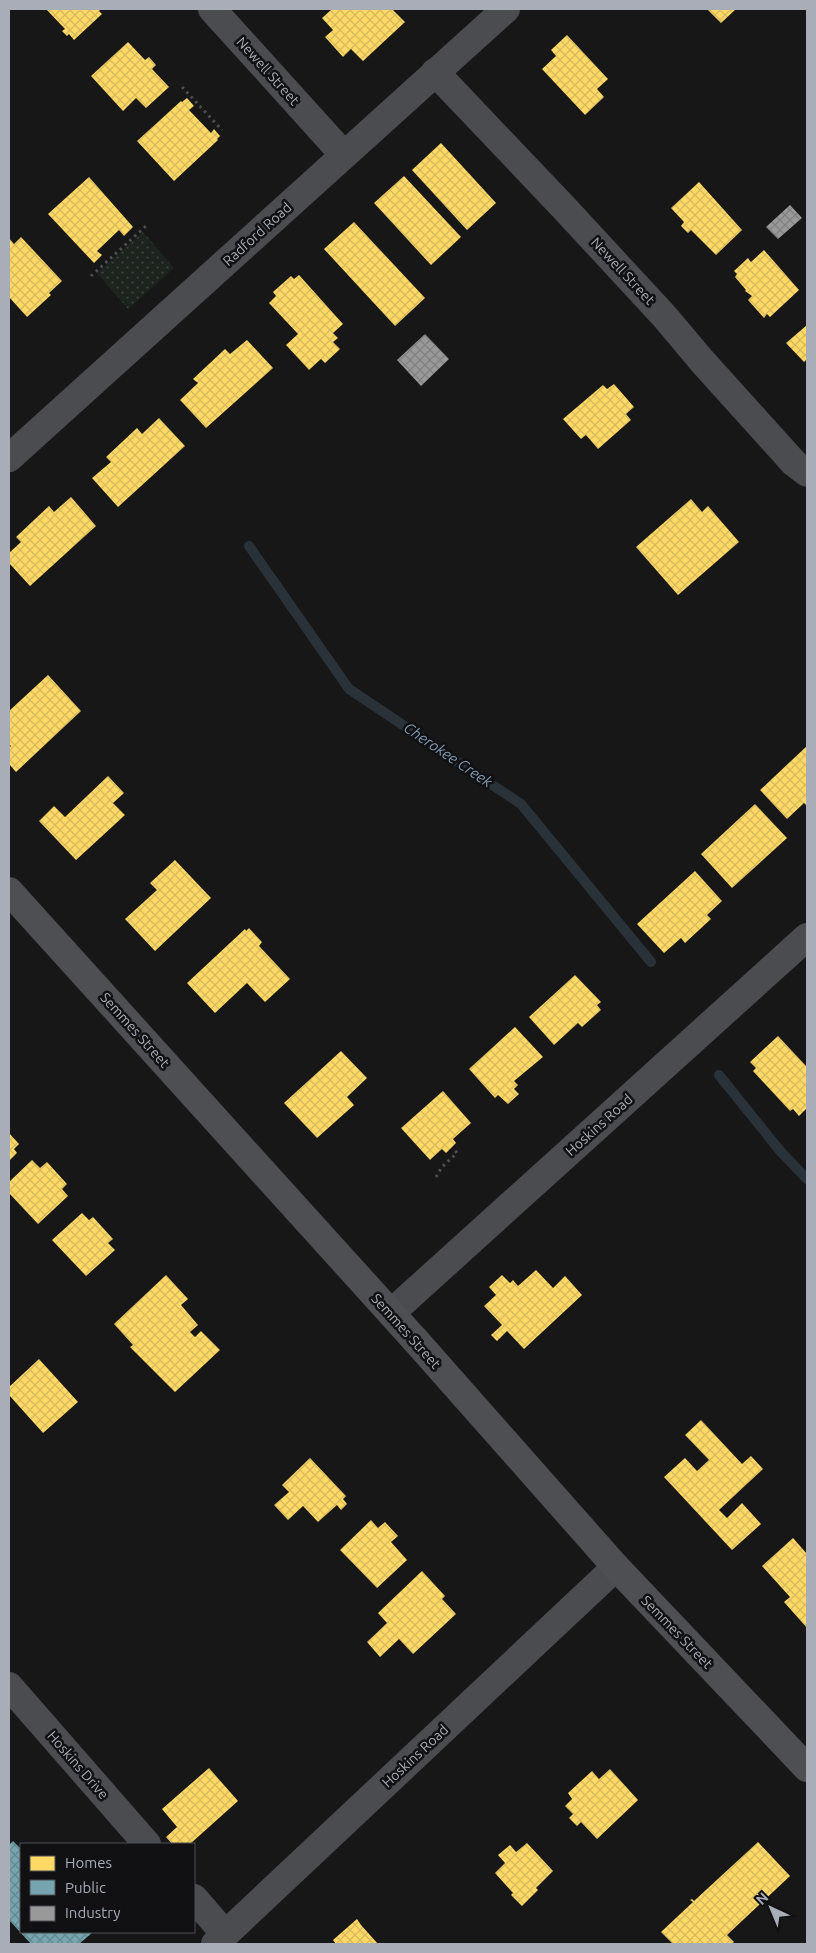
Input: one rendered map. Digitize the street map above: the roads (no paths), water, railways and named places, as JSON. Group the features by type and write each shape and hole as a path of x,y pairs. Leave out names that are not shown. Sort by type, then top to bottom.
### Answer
{"main road":[{"name":"Semmes Street","path":"9,891 391,1313 616,1567 807,1768"}],"street":[{"name":"Newell Street","path":"212,9 344,155"},
{"name":"Radford Road","path":"9,458 506,9"},
{"name":"Newell Street","path":"436,72 666,318 702,361 794,462 807,473"},
{"name":"Hoskins Road","path":"391,1313 807,937"},
{"name":"Hoskins Road","path":"220,1939 616,1567"},
{"name":"Hoskins Drive","path":"9,1686 146,1843"},
{"path":"195,1900 220,1939"}],"waterway":[{"name":"Cherokee Creek","path":"249,546 349,689 521,804 651,962"},
{"name":"Cherokee Creek","path":"719,1075 781,1152 807,1179"}]}
